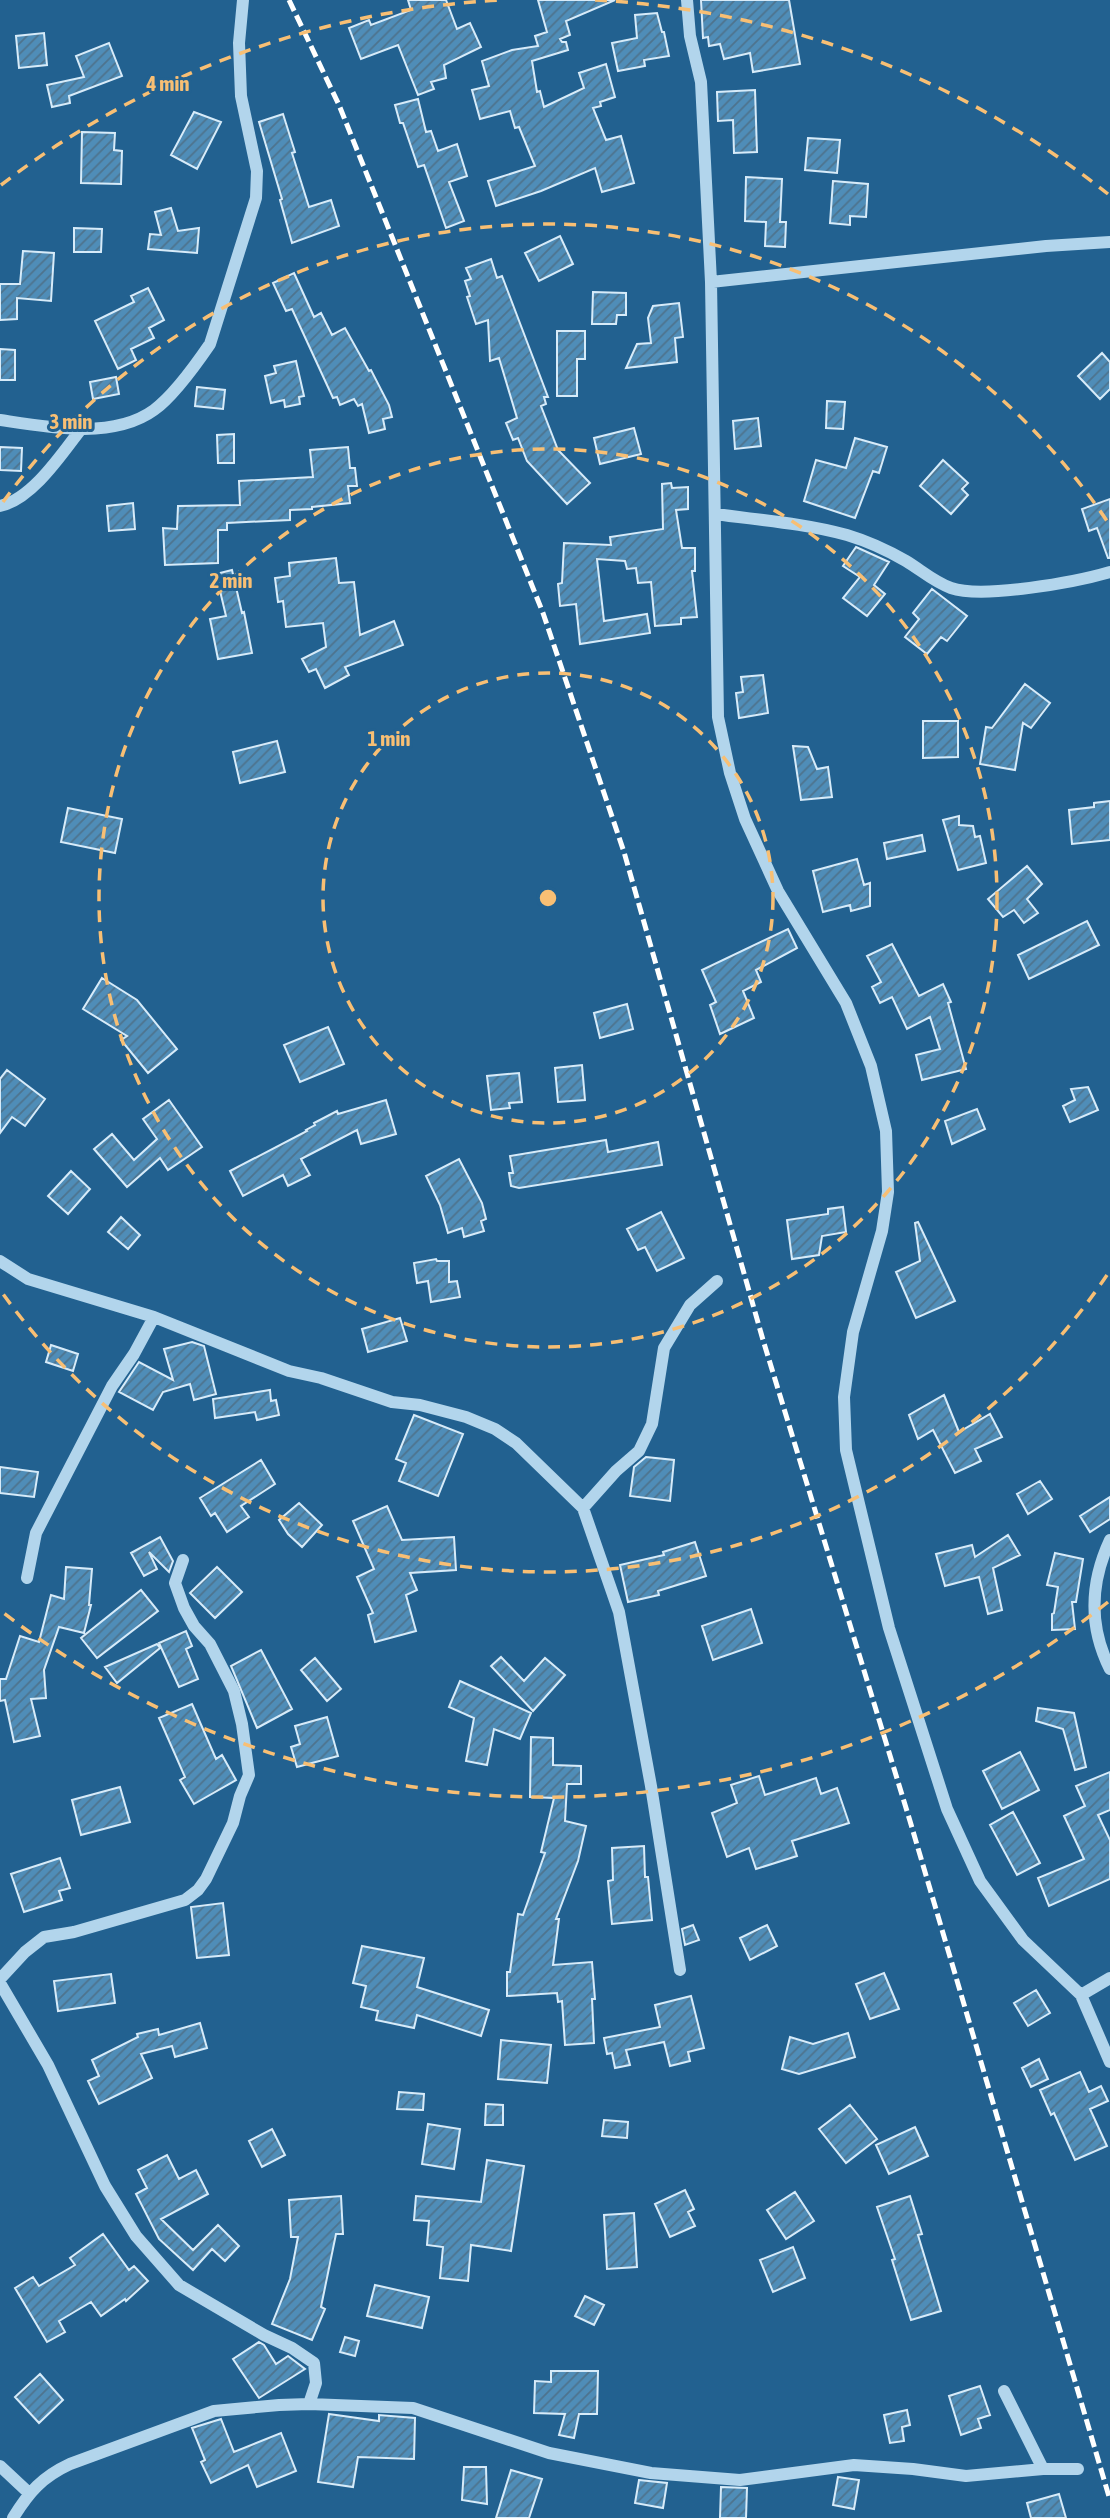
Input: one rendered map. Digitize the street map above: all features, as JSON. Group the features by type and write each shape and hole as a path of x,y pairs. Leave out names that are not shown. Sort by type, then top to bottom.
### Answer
{"street":[{"path":"0,420 81,429 125,424 153,410 196,365 210,344 256,198 257,171 241,96 239,43 243,0"},
{"path":"687,0 690,36 701,82 711,282 718,717 730,773 745,819 778,891 846,1003 871,1066 886,1131 888,1166 884,1218 853,1332 844,1397 846,1450 889,1628 947,1809 980,1881 1023,1940 1081,1995 1110,2062"},
{"path":"711,282 1046,246 1110,242"},
{"path":"0,506 13,504 34,486 81,429"},
{"path":"715,514 806,526 847,535 879,547 932,580 953,589 983,592 1090,578 1110,572"},
{"path":"0,1261 29,1279 154,1317 289,1371 321,1378 392,1402 420,1405 466,1417 495,1429 516,1443 583,1508 619,1612 651,1786 680,1970"},
{"path":"583,1508 616,1471 639,1451 652,1424 664,1348 690,1305 717,1282"},
{"path":"26,1578 36,1533 112,1386 134,1354 154,1317"},
{"path":"1110,1540 1099,1564 1093,1606 1103,1655 1110,1670"},
{"path":"183,1560 175,1583 184,1608 194,1626 210,1644 234,1691 242,1724 249,1776 233,1822 206,1879 185,1900 74,1932 44,1937 25,1952 0,1981 48,2065 105,2186 136,2236 179,2285 314,2363 316,2383 309,2404"},
{"path":"1081,1995 1110,1979"},
{"path":"1004,2390 1043,2469"},
{"path":"13,2518 30,2494 50,2473 215,2411 279,2404 413,2408 549,2453 651,2473 740,2480 854,2465 966,2476 1043,2469 1079,2469"},
{"path":"0,2466 30,2494"}],"building":[{"path":"408,0 446,0 457,29 470,23 481,47 444,65 446,78 431,82 434,89 418,95 398,45 361,59 349,28 369,20 371,25 411,10"},
{"path":"538,0 615,0 566,21 570,35 560,39 566,42 568,50 532,61 537,92 540,91 544,107 584,88 579,73 606,64 615,97 600,102 601,106 593,108 606,140 621,136 634,183 602,192 595,168 541,191 496,206 488,181 535,166 519,127 515,128 510,111 480,119 472,90 489,86 482,61 512,50 538,46 535,36 547,32"},
{"path":"701,0 789,0 800,64 753,72 750,53 724,59 720,44 709,46 708,37 703,38"},
{"path":"657,13 669,56 644,60 645,66 618,71 612,43 637,38 635,15"},
{"path":"44,33 47,65 19,68 16,36"},
{"path":"109,43 122,76 69,96 70,103 52,107 47,85 84,77 76,56"},
{"path":"755,90 757,152 734,153 733,120 718,121 717,92"},
{"path":"418,99 426,132 431,131 438,151 457,144 467,176 449,182 464,221 446,228 424,165 418,167 395,105"},
{"path":"194,112 221,122 197,169 171,155"},
{"path":"283,114 309,207 331,200 339,226 292,243 259,122"},
{"path":"82,132 115,133 114,150 122,151 121,184 81,183"},
{"path":"808,138 840,140 837,173 805,170"},
{"path":"746,177 782,179 780,222 786,222 785,247 765,246 766,222 745,221"},
{"path":"833,181 868,184 866,217 850,216 850,225 830,223"},
{"path":"171,208 178,231 199,228 197,253 148,249 150,234 161,235 155,212"},
{"path":"74,228 102,229 101,252 74,252"},
{"path":"560,236 573,264 539,281 525,253"},
{"path":"23,251 54,253 51,301 17,298 17,319 0,320 0,284 20,284"},
{"path":"491,259 497,278 502,276 548,397 544,397 546,404 541,406 558,450 590,483 567,504 527,461 518,438 513,440 506,423 517,418 499,358 490,361 488,320 476,324 465,281 471,279 466,268"},
{"path":"294,273 314,317 321,313 332,335 345,328 369,371 371,370 389,405 392,417 383,419 385,429 369,433 362,404 358,406 354,399 340,405 337,397 333,398 292,309 286,311 273,283"},
{"path":"148,288 164,320 149,328 154,338 131,349 136,360 118,369 95,321 134,302 131,296"},
{"path":"593,292 626,293 626,315 617,315 616,324 592,324"},
{"path":"679,303 683,337 675,338 677,362 626,368 637,344 651,343 648,318 653,306"},
{"path":"557,331 585,331 585,359 577,359 577,396 557,396"},
{"path":"0,349 15,350 15,380 0,380"},
{"path":"1102,353 1110,362 1110,389 1100,399 1078,376"},
{"path":"296,361 304,396 299,397 300,404 285,407 284,400 271,403 265,376 276,373 274,366"},
{"path":"116,377 119,394 93,399 90,382"},
{"path":"197,387 225,390 223,409 195,406"},
{"path":"827,401 845,402 843,429 826,428"},
{"path":"758,418 761,446 735,449 733,421"},
{"path":"634,428 641,454 600,464 594,438"},
{"path":"234,434 234,463 218,463 217,435"},
{"path":"855,438 887,447 879,473 873,471 855,518 804,501 816,460 846,468"},
{"path":"0,447 22,448 21,471 0,470"},
{"path":"348,447 350,468 355,468 357,486 348,486 350,503 290,510 290,520 227,523 227,530 218,530 218,563 165,565 163,528 177,529 178,506 240,505 239,481 313,477 310,450"},
{"path":"943,460 968,483 962,489 968,495 951,514 920,486"},
{"path":"671,483 672,488 688,487 688,509 676,510 682,548 695,548 695,571 692,571 697,617 681,618 681,624 655,626 651,582 638,583 636,568 627,569 625,561 597,559 604,621 647,614 650,633 580,644 576,604 560,606 558,584 562,583 564,543 611,545 610,537 663,529 662,484"},
{"path":"1110,499 1108,558 1097,528 1089,531 1082,509"},
{"path":"133,503 135,529 109,531 107,506"},
{"path":"856,547 889,562 874,585 885,594 867,616 843,598 860,577 843,566"},
{"path":"336,558 339,583 354,582 360,635 394,621 403,645 345,667 349,675 325,688 316,669 309,672 302,659 326,647 323,623 286,627 283,601 278,602 275,578 290,576 289,563"},
{"path":"232,570 252,653 218,659 210,619 226,616 216,574"},
{"path":"932,589 967,616 947,641 941,637 927,654 905,637 919,619 913,613"},
{"path":"763,675 768,713 739,718 736,693 743,692 741,677"},
{"path":"1025,684 1050,703 1031,728 1023,723 1015,770 980,764 986,727 992,728"},
{"path":"923,721 958,721 958,757 923,758"},
{"path":"277,741 285,772 240,783 233,752"},
{"path":"793,746 808,747 817,769 828,767 832,797 801,800"},
{"path":"1110,801 1110,840 1072,844 1069,810 1094,807 1094,803"},
{"path":"68,808 122,819 115,853 61,842"},
{"path":"959,816 959,825 973,826 975,837 980,836 986,863 958,870 943,820"},
{"path":"922,835 925,851 887,859 884,843"},
{"path":"857,859 864,885 870,883 870,906 851,911 850,905 823,912 813,871"},
{"path":"1027,866 1042,884 1027,899 1038,913 1024,923 1014,910 1003,917 988,899"},
{"path":"1087,921 1099,945 1029,979 1018,955"},
{"path":"788,929 797,948 756,970 761,982 743,991 754,1018 720,1034 710,1005 716,1002 702,970"},
{"path":"892,944 919,996 943,984 951,1002 948,1003 966,1069 922,1080 916,1055 940,1049 930,1017 907,1029 892,997 880,1003 872,987 881,982 867,956"},
{"path":"102,978 137,1000 177,1049 148,1073 121,1040 127,1036 83,1009"},
{"path":"627,1004 633,1029 600,1038 594,1013"},
{"path":"328,1027 344,1064 300,1082 284,1045"},
{"path":"582,1065 585,1100 558,1102 555,1068"},
{"path":"7,1070 45,1099 25,1126 12,1117 0,1133 0,1079"},
{"path":"519,1073 522,1102 509,1103 510,1108 491,1110 487,1076"},
{"path":"1088,1087 1098,1110 1070,1122 1063,1106 1075,1100 1071,1089"},
{"path":"169,1100 202,1147 168,1170 160,1158 127,1187 94,1149 112,1134 134,1160 157,1139 143,1119"},
{"path":"386,1100 396,1134 361,1144 357,1130 301,1159 310,1175 288,1186 283,1175 243,1196 230,1171 307,1131 314,1123 337,1111 338,1114"},
{"path":"977,1109 985,1129 952,1144 945,1121"},
{"path":"606,1140 608,1152 658,1142 662,1165 519,1188 511,1186 509,1173 513,1173 510,1156"},
{"path":"459,1159 482,1203 486,1219 481,1221 484,1231 464,1237 462,1228 448,1233 440,1205 426,1176"},
{"path":"71,1171 90,1189 68,1214 48,1196"},
{"path":"843,1207 846,1232 822,1236 819,1255 792,1259 787,1220 828,1214 828,1209"},
{"path":"661,1212 684,1258 657,1271 645,1247 638,1250 627,1229"},
{"path":"121,1217 140,1235 128,1249 108,1232"},
{"path":"918,1222 955,1301 916,1318 896,1272 920,1261 915,1223"},
{"path":"436,1259 449,1261 449,1282 457,1281 460,1297 431,1302 428,1281 417,1283 414,1263"},
{"path":"400,1318 407,1341 368,1352 362,1329"},
{"path":"192,1342 204,1346 216,1394 194,1400 190,1384 163,1392 153,1410 119,1392 139,1362 173,1380 164,1349"},
{"path":"51,1345 78,1354 73,1371 46,1362"},
{"path":"270,1390 271,1401 276,1400 279,1415 257,1420 255,1412 215,1418 213,1399"},
{"path":"944,1395 959,1432 990,1414 1002,1437 975,1449 981,1461 955,1473 933,1430 918,1439 909,1415"},
{"path":"414,1415 463,1434 438,1496 399,1481 406,1463 396,1459"},
{"path":"646,1457 674,1460 670,1501 630,1496 634,1467"},
{"path":"261,1460 275,1484 241,1506 249,1517 227,1532 215,1513 211,1516 200,1498"},
{"path":"0,1467 38,1472 34,1497 0,1493"},
{"path":"1040,1481 1052,1499 1028,1514 1017,1494"},
{"path":"1110,1497 1110,1519 1090,1532 1080,1516"},
{"path":"299,1503 322,1525 302,1547 288,1534 279,1520"},
{"path":"387,1506 402,1540 454,1537 456,1570 410,1573 417,1590 406,1595 416,1631 375,1642 368,1615 373,1613 357,1577 374,1569 353,1521"},
{"path":"1008,1535 1020,1555 993,1568 1002,1610 988,1614 979,1577 945,1586 936,1554 972,1545 975,1557"},
{"path":"160,1537 173,1561 169,1572 149,1552 157,1569 144,1576 131,1553"},
{"path":"695,1542 706,1576 658,1591 659,1595 628,1602 620,1565 664,1555 663,1552"},
{"path":"1055,1553 1083,1559 1076,1602 1072,1602 1075,1629 1052,1630 1052,1614 1058,1587 1047,1585"},
{"path":"66,1567 92,1569 91,1605 84,1633 59,1627 44,1670 46,1698 31,1699 40,1736 14,1742 5,1700 0,1701 0,1679 6,1679 20,1636 39,1642 51,1595 64,1599"},
{"path":"217,1567 242,1592 215,1618 190,1593"},
{"path":"141,1590 158,1611 97,1658 81,1638"},
{"path":"751,1609 762,1643 713,1660 702,1626"},
{"path":"186,1631 192,1646 186,1649 198,1679 179,1687 159,1643"},
{"path":"157,1644 160,1648 117,1683 105,1667"},
{"path":"261,1650 292,1709 257,1728 231,1666"},
{"path":"501,1657 524,1681 545,1658 565,1675 533,1711 491,1666"},
{"path":"315,1658 341,1689 327,1701 301,1670"},
{"path":"460,1681 531,1713 520,1739 494,1729 487,1765 466,1761 474,1718 449,1707"},
{"path":"192,1704 216,1759 222,1755 236,1780 194,1804 180,1780 185,1777 159,1718"},
{"path":"1038,1708 1074,1713 1086,1767 1075,1770 1063,1729 1036,1721"},
{"path":"327,1717 338,1756 297,1767 291,1747 300,1744 295,1726"},
{"path":"531,1737 553,1738 553,1765 581,1766 581,1784 567,1784 565,1821 586,1826 578,1861 556,1919 559,1919 553,1965 592,1962 594,2043 565,2045 562,2001 558,2002 557,1993 507,1996 507,1972 510,1972 518,1914 523,1915 545,1853 541,1852 554,1798 530,1797"},
{"path":"1020,1752 1039,1790 1002,1809 983,1771"},
{"path":"1110,1772 1110,1810 1098,1815 1110,1840 1110,1879 1049,1906 1038,1878 1084,1859 1064,1816 1085,1806 1076,1786"},
{"path":"759,1776 765,1795 816,1778 821,1794 837,1788 849,1823 792,1841 797,1856 756,1869 749,1848 727,1857 712,1813 737,1803 731,1785"},
{"path":"120,1787 130,1822 81,1835 72,1800"},
{"path":"1013,1812 1040,1863 1017,1875 990,1825"},
{"path":"644,1846 645,1877 648,1877 652,1920 612,1924 608,1881 613,1880 612,1848"},
{"path":"60,1858 70,1888 59,1891 62,1900 24,1912 11,1874"},
{"path":"223,1903 229,1955 197,1958 191,1907"},
{"path":"693,1925 699,1940 685,1945 682,1929"},
{"path":"767,1925 777,1946 750,1960 740,1938"},
{"path":"362,1946 424,1958 417,1987 489,2010 481,2036 417,2015 414,2028 376,2020 378,2011 361,2007 366,1986 353,1983"},
{"path":"884,1973 899,2009 870,2019 856,1984"},
{"path":"111,1974 115,2003 58,2011 54,1981"},
{"path":"1036,1990 1050,2013 1028,2026 1014,2003"},
{"path":"691,1996 704,2048 688,2052 690,2061 670,2066 664,2042 626,2050 630,2065 615,2068 612,2053 607,2054 604,2038 660,2027 655,2005"},
{"path":"200,2023 207,2048 175,2057 172,2046 141,2054 152,2078 99,2104 88,2081 99,2076 92,2060 138,2037 137,2034 158,2029 159,2035"},
{"path":"848,2033 855,2057 799,2074 782,2069 790,2037 813,2044"},
{"path":"501,2040 551,2045 547,2083 498,2079"},
{"path":"1039,2059 1048,2079 1031,2087 1022,2068"},
{"path":"1080,2072 1089,2092 1101,2086 1108,2101 1090,2109 1107,2146 1075,2160 1054,2113 1051,2115 1040,2090"},
{"path":"399,2092 424,2094 423,2110 397,2109"},
{"path":"486,2104 503,2105 503,2125 485,2125"},
{"path":"850,2105 877,2139 846,2163 819,2129"},
{"path":"604,2120 628,2122 627,2138 602,2136"},
{"path":"428,2124 460,2129 454,2169 422,2164"},
{"path":"915,2127 928,2156 889,2174 876,2145"},
{"path":"272,2129 285,2155 262,2167 249,2141"},
{"path":"167,2155 179,2179 196,2170 208,2194 161,2219 193,2250 218,2225 239,2246 225,2261 212,2249 193,2270 159,2239 136,2194 147,2188 138,2170"},
{"path":"487,2160 524,2166 511,2251 471,2245 468,2281 440,2278 443,2247 427,2245 429,2221 414,2220 416,2196 481,2202"},
{"path":"685,2190 694,2209 688,2212 695,2226 670,2237 655,2204"},
{"path":"795,2192 814,2221 786,2239 767,2210"},
{"path":"341,2196 343,2234 336,2234 321,2307 325,2309 312,2340 272,2324 290,2279 298,2237 291,2237 289,2200"},
{"path":"910,2196 922,2234 918,2235 941,2311 911,2320 892,2260 895,2259 877,2207"},
{"path":"634,2213 637,2267 607,2269 604,2215"},
{"path":"103,2234 129,2270 134,2266 148,2281 126,2301 125,2299 101,2316 91,2302 59,2321 65,2332 47,2342 15,2288 33,2277 39,2286 75,2265 70,2258"},
{"path":"793,2247 805,2278 773,2292 760,2260"},
{"path":"375,2285 429,2297 422,2328 367,2316"},
{"path":"585,2296 604,2305 594,2325 575,2316"},
{"path":"345,2337 359,2341 355,2356 340,2352"},
{"path":"259,2342 264,2345 276,2364 288,2356 305,2369 259,2398 233,2359"},
{"path":"551,2371 598,2371 597,2414 579,2414 574,2438 559,2435 565,2414 534,2413 535,2381 551,2382"},
{"path":"40,2374 63,2400 39,2423 15,2397"},
{"path":"980,2386 990,2415 978,2419 981,2428 961,2435 949,2396"},
{"path":"907,2410 910,2425 902,2427 904,2441 890,2443 884,2415"},
{"path":"329,2414 379,2421 379,2415 415,2418 414,2459 358,2457 353,2487 318,2482"},
{"path":"221,2419 234,2452 281,2433 296,2471 257,2487 248,2465 211,2483 201,2462 205,2460 192,2428"},
{"path":"464,2467 486,2467 487,2504 462,2500"},
{"path":"511,2470 542,2479 529,2518 496,2518"},
{"path":"838,2477 859,2480 854,2509 833,2505"},
{"path":"639,2480 667,2483 663,2508 635,2503"},
{"path":"721,2487 747,2488 746,2518 720,2518"},
{"path":"1059,2494 1066,2518 1031,2518 1027,2503"}],"railway":[{"path":"289,0 339,105 543,613 624,852 763,1340 910,1821 1110,2500"}]}
